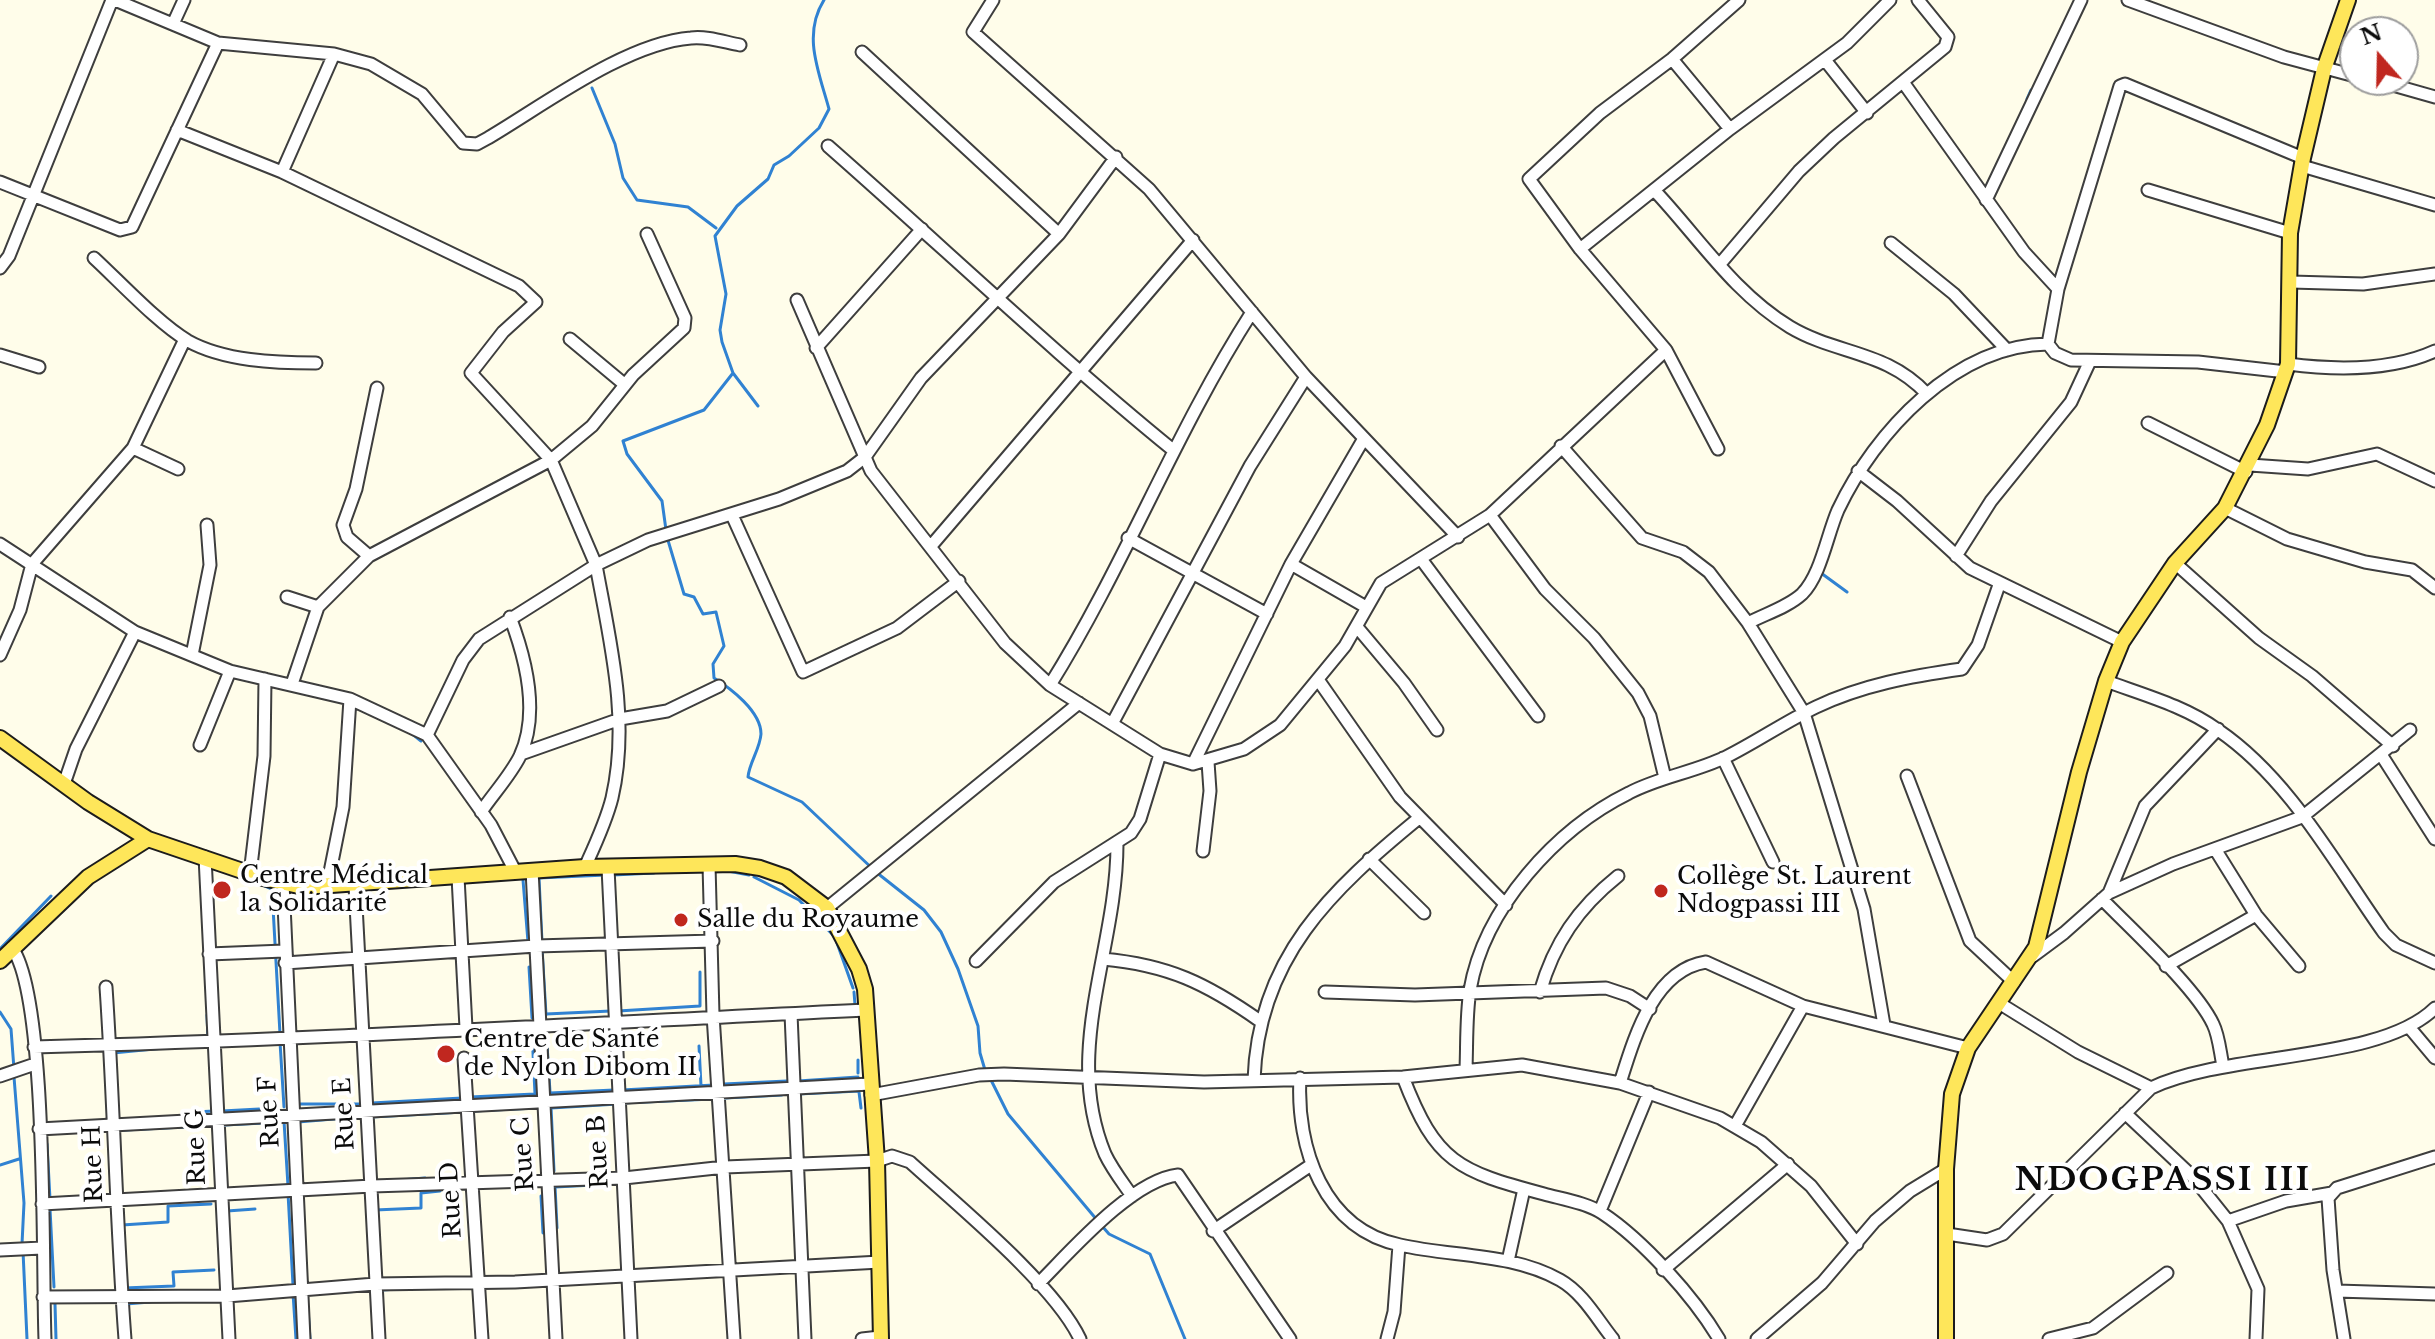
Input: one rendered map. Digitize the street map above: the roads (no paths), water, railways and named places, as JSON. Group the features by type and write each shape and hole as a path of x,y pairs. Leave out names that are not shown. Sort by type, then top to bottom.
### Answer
{"main road":[{"path":"1946,1339 1946,1169 1952,1094 1968,1048 2031,957 2106,681 2122,642 2175,563 2225,508 2248,468 2287,368 2290,233 2302,162 2324,69 2348,0"},
{"path":"0,738 148,839 283,883 355,886 532,870 735,864 786,877 827,908 859,969 866,1010 877,1161 880,1338"},
{"path":"0,961 88,877 148,839"}],"street":[{"path":"0,268 9,256 113,0 218,43 334,54 371,64 398,76 422,94 463,143 469,145 488,138 594,74 656,45 695,37 740,45"},
{"path":"173,24 184,0"},
{"path":"993,0 973,32 1046,100 1116,157 1193,240 1306,377 1458,537"},
{"path":"1718,449 1666,350 1580,249 1531,183 1531,174 1600,113 1672,59 1739,0"},
{"path":"1580,249 1730,129 1825,60 1890,0"},
{"path":"1720,264 1799,171 1949,43 1948,37 1918,0"},
{"path":"1986,200 2081,0"},
{"path":"2128,0 2339,72"},
{"path":"0,182 120,230 132,227 218,43"},
{"path":"862,52 1059,234"},
{"path":"282,172 334,54"},
{"path":"1672,59 1730,129"},
{"path":"1825,60 1867,113"},
{"path":"1903,82 2024,252 2058,289"},
{"path":"2048,344 2058,289 2120,86 2125,84 2302,162 2435,205"},
{"path":"177,130 282,172 519,286 535,300 535,304 503,332 471,373 551,460 596,565 618,690 620,719 612,795 585,867"},
{"path":"828,146 1001,298 1077,372 1173,450"},
{"path":"427,735 463,660 479,639 510,617 596,565 648,540 829,481 865,457 921,378 1001,298 1059,234 1116,157"},
{"path":"2148,190 2290,233"},
{"path":"1655,191 1740,289 1791,328 1897,367 1927,394"},
{"path":"816,348 922,229"},
{"path":"292,684 318,607 369,556 551,460 592,426 624,384 686,323 647,234"},
{"path":"931,546 1193,240"},
{"path":"1891,243 1954,294 2007,350"},
{"path":"94,258 185,339 212,352 316,363"},
{"path":"2291,282 2363,284 2435,274"},
{"path":"797,300 879,483 1005,643 1050,685 1160,754 1193,764 1208,762 1264,737 1280,725 1319,681 1357,627 1381,583 1490,515 1666,350"},
{"path":"1050,685 1090,620 1173,450 1252,312"},
{"path":"0,655 20,610 32,564 133,448 185,339"},
{"path":"570,339 624,384"},
{"path":"1748,623 1804,592 1858,471 1927,394 1953,375 2007,350 2027,344 2048,344 2063,358 2090,361 2198,362 2287,368 2336,368 2400,362 2435,351"},
{"path":"0,355 39,367"},
{"path":"1956,556 2009,477 2071,402 2090,361"},
{"path":"1112,724 1250,466 1306,377"},
{"path":"369,556 347,537 343,525 356,489 377,388"},
{"path":"2148,423 2248,468 2308,469 2377,454 2435,481"},
{"path":"1193,764 1291,564 1363,440"},
{"path":"1561,446 1642,538 1699,561 1748,623 1804,713 1864,909 1884,1025"},
{"path":"133,448 178,469"},
{"path":"1858,471 1897,501 1956,556 1999,585 2122,642"},
{"path":"2225,508 2287,539 2365,562 2412,570 2435,588"},
{"path":"732,515 803,672 897,628 959,581"},
{"path":"1490,515 1545,589 1594,638 1638,693 1650,716 1665,778"},
{"path":"192,655 210,565 207,525"},
{"path":"1128,538 1267,614"},
{"path":"0,544 135,632 230,671 350,699 427,735 481,812 515,871"},
{"path":"1421,559 1538,716"},
{"path":"2175,563 2259,638 2312,676 2393,746"},
{"path":"1291,564 1366,607"},
{"path":"1466,1069 1469,992 1486,938 1506,905 1546,854 1590,814 1630,792 1723,758 1804,713 1883,683 1962,669 1974,654 1999,585"},
{"path":"287,597 318,607"},
{"path":"481,812 521,754 529,674 510,617"},
{"path":"1357,627 1404,683 1437,730"},
{"path":"64,784 76,749 135,632"},
{"path":"200,745 230,671"},
{"path":"250,874 262,786 265,679"},
{"path":"1319,681 1354,727 1384,777 1419,818 1506,905"},
{"path":"2106,681 2179,707 2218,729 2269,774 2384,933 2396,945 2435,963"},
{"path":"521,754 620,719 667,711 719,686"},
{"path":"327,887 343,807 350,699"},
{"path":"827,908 1079,703"},
{"path":"2105,896 2145,806 2218,729"},
{"path":"2031,957 2064,933 2105,896 2215,849 2302,817 2382,756 2410,730"},
{"path":"976,961 1054,882 1117,844 1140,819 1160,754"},
{"path":"2382,756 2435,839"},
{"path":"1723,758 1773,862"},
{"path":"1203,851 1210,791 1208,762"},
{"path":"1907,776 1970,941 2014,982"},
{"path":"1254,1080 1260,1021 1280,971 1303,934 1349,875 1419,818"},
{"path":"1117,844 1114,897 1103,959 1093,992 1087,1077 1096,1130 1107,1158 1132,1196"},
{"path":"2215,849 2256,915 2299,966"},
{"name":"Rue G","path":"205,857 229,1339"},
{"path":"1369,859 1424,913"},
{"path":"709,865 713,1015 734,1339"},
{"name":"Rue B","path":"608,868 631,1339"},
{"name":"Rue C","path":"532,870 556,1339"},
{"path":"1540,992 1566,930 1579,911 1618,876"},
{"path":"458,877 466,1028"},
{"name":"Rue F","path":"283,883 304,1339"},
{"name":"Rue E","path":"355,886 379,1339"},
{"path":"2105,896 2211,1021 2223,1066"},
{"path":"2166,966 2256,915"},
{"path":"209,954 359,959 536,946 713,941"},
{"path":"12,948 23,962 34,1047 45,1339"},
{"path":"1103,959 1148,963 1177,973 1217,992 1260,1021"},
{"path":"1620,1083 1632,1045 1650,1009 1677,973 1692,964 1706,962 1803,1006 1968,1048"},
{"name":"Rue H","path":"106,987 119,1198 117,1241 125,1339"},
{"path":"1325,992 1415,995 1606,988 1630,996 1650,1009"},
{"path":"1999,1003 2078,1052 2151,1088"},
{"path":"1735,1126 1803,1006"},
{"path":"1947,1234 1987,1240 2003,1234 2151,1088 2223,1066 2376,1040 2409,1027 2435,1008"},
{"path":"34,1047 288,1041 614,1020 866,1010"},
{"path":"791,1014 805,1339"},
{"path":"2409,1027 2435,1058"},
{"name":"Rue D","path":"464,1058 482,1339"},
{"path":"0,1076 35,1064"},
{"path":"39,1129 794,1089 871,1089 979,1075 1204,1082 1403,1077 1522,1065 1620,1083 1735,1126 1788,1164 1857,1244"},
{"path":"1403,1077 1416,1111 1444,1152 1477,1175 1600,1211 1663,1270 1699,1309 1719,1339"},
{"path":"1300,1078 1298,1113 1311,1165 1328,1197 1354,1223 1374,1236 1399,1245 1508,1261 1560,1280 1577,1292 1613,1339"},
{"path":"1600,1211 1649,1092"},
{"path":"2125,1113 2192,1176 2228,1221 2258,1289 2256,1339"},
{"path":"42,1204 119,1198 221,1197 372,1186 624,1178 725,1167 877,1161 892,1156 910,1162 1038,1284 1068,1318 1080,1339"},
{"path":"2228,1221 2286,1201 2332,1193 2435,1157"},
{"path":"1663,1270 1788,1164"},
{"path":"1213,1231 1311,1165"},
{"path":"1757,1339 1822,1283 1875,1221 1910,1191 1946,1169"},
{"path":"1038,1284 1132,1196 1178,1175 1213,1231 1282,1323 1290,1339"},
{"path":"1508,1261 1524,1189"},
{"path":"2332,1193 2327,1205 2344,1339"},
{"path":"1387,1339 1394,1312 1399,1245"},
{"path":"0,1250 42,1248"},
{"path":"43,1297 227,1296 375,1284 553,1279 880,1262"},
{"path":"2049,1339 2076,1337 2093,1328 2167,1273"},
{"path":"2337,1291 2435,1294"},
{"path":"862,1339 880,1338"}],"waterway":[{"path":"758,406 733,373 722,342 720,330 726,294 715,236 737,206 768,179 774,165 789,156 819,128 829,109 813,40 817,13 824,0"},
{"path":"592,88 615,144 623,178 637,200 688,207 716,228"},
{"path":"2027,99 2031,90"},
{"path":"666,530 662,501 627,454 623,441 704,410 733,373"},
{"path":"667,537 684,594 694,597 703,614 716,612 724,646 713,664 714,678 744,701 760,725 760,740 748,777 802,802 876,872 924,910 941,932 958,969 978,1026 985,1070"},
{"path":"1821,573 1847,592"},
{"path":"411,733 421,741"},
{"path":"728,871 749,875"},
{"path":"613,875 654,873"},
{"path":"538,878 606,875"},
{"path":"754,877 799,900 833,935"},
{"path":"539,878 542,942"},
{"path":"523,880 528,942"},
{"path":"265,886 272,889 280,1034"},
{"path":"0,949 51,896"},
{"path":"837,943 853,988"},
{"path":"542,948 546,1015"},
{"path":"551,950 567,950"},
{"path":"529,967 532,1018"},
{"path":"618,1011 700,1006 700,972"},
{"path":"854,992 855,1005"},
{"path":"546,1014 611,1011"},
{"path":"0,1012 11,1029 14,1069"},
{"path":"207,1015 208,1039"},
{"path":"546,1028 550,1092"},
{"path":"532,1032 535,1094"},
{"path":"280,1042 284,1107"},
{"path":"699,1046 701,1086"},
{"path":"113,1053 164,1048"},
{"path":"858,1060 858,1073"},
{"path":"989,1076 1008,1114 1097,1220"},
{"path":"14,1077 24,1203 22,1244"},
{"path":"798,1081 858,1077"},
{"path":"724,1084 787,1081"},
{"path":"622,1090 714,1085"},
{"path":"550,1093 614,1090"},
{"path":"798,1094 859,1091"},
{"path":"859,1092 861,1108"},
{"path":"470,1097 535,1094"},
{"path":"725,1098 782,1095"},
{"path":"372,1103 462,1098"},
{"path":"621,1103 713,1099"},
{"path":"297,1104 359,1104"},
{"path":"551,1108 618,1104"},
{"path":"551,1107 554,1171"},
{"path":"222,1111 278,1108"},
{"path":"472,1111 536,1108"},
{"path":"195,1112 214,1111"},
{"path":"371,1117 463,1112"},
{"path":"298,1122 357,1117"},
{"path":"284,1121 288,1186"},
{"path":"124,1130 284,1122"},
{"path":"47,1144 50,1199"},
{"path":"0,1165 19,1159"},
{"path":"401,1180 425,1178"},
{"path":"555,1187 613,1184"},
{"path":"555,1186 557,1228"},
{"path":"375,1210 421,1208 421,1193 440,1191"},
{"path":"288,1193 293,1285"},
{"path":"541,1196 543,1233"},
{"path":"50,1198 74,1197"},
{"path":"122,1225 168,1222 168,1206 211,1204"},
{"path":"50,1209 54,1287"},
{"path":"227,1211 255,1209"},
{"path":"1102,1226 1109,1234 1150,1254 1185,1339"},
{"path":"23,1251 27,1339"},
{"path":"124,1288 174,1286 173,1272 214,1270"},
{"path":"382,1290 398,1289"},
{"path":"342,1292 366,1291"},
{"path":"293,1293 296,1339"},
{"path":"126,1304 150,1302"},
{"path":"55,1304 56,1339"},
{"path":"308,1309 310,1339"}],"place":[{"name":"Centre Médical la Solidarité","path":"222,890"},
{"name":"Collège St. Laurent Ndogpassi III","path":"1661,891"},
{"name":"Salle du Royaume","path":"681,920"},
{"name":"Centre de Santé de Nylon Dibom II","path":"446,1054"}],"district":[{"name":"NDOGPASSI III","path":"2163,1181"}]}
